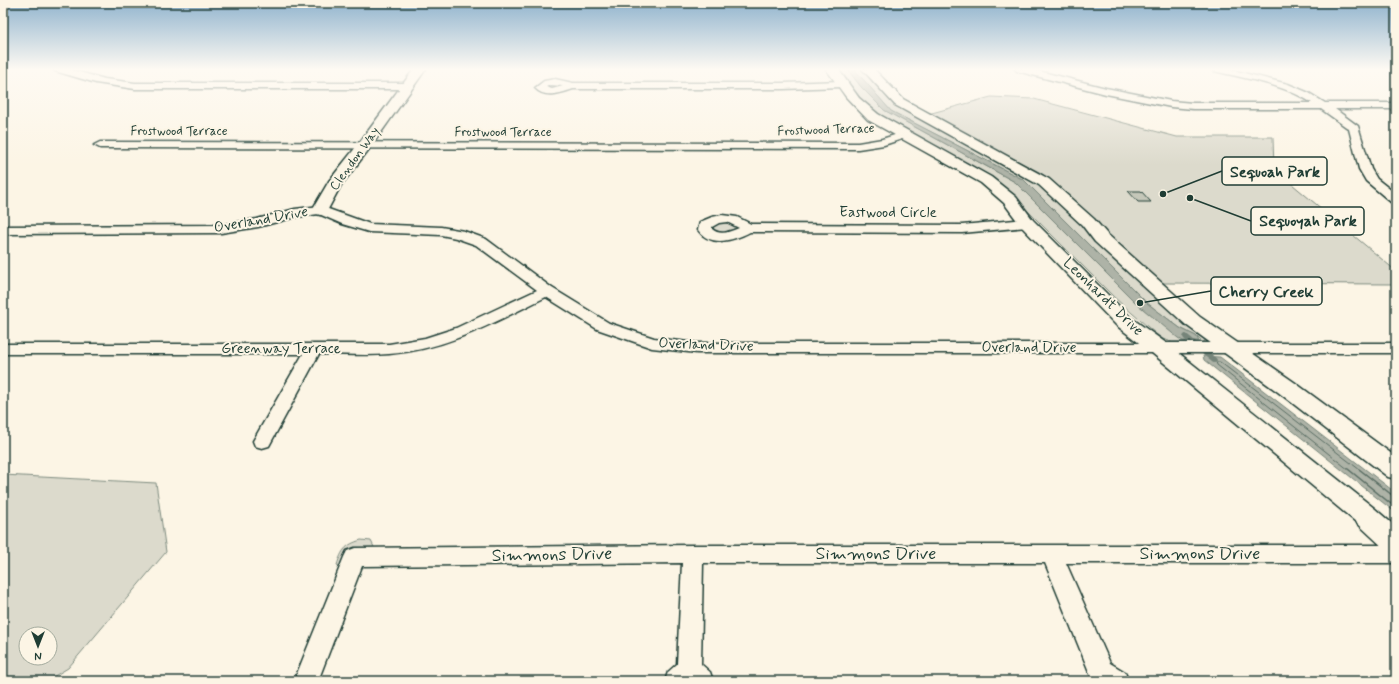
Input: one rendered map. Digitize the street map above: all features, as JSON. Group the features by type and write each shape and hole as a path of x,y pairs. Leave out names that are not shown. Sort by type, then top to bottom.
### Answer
{"street":[{"name":"Clendon Way","path":"320,210 334,184 365,145 396,101"},
{"name":"Leonhardt Drive","path":"854,101 858,106 873,117 904,136 986,180 1010,200 1027,223 1123,321 1159,348 1365,515 1396,543"},
{"path":"898,101 1044,182 1088,222 1100,238 1193,321 1286,387 1396,470"},
{"path":"1151,101 1193,106 1396,106"},
{"path":"1315,101 1345,120 1354,128 1368,175 1372,181 1396,200"},
{"name":"Frostwood Terrace","path":"100,145 858,146 884,142 904,136"},
{"name":"Overland Drive","path":"3,230 221,229 258,223 295,213 320,210 335,215 347,222 369,228 440,231 458,234 481,242 547,291 603,326 652,343 697,348 1396,348"},
{"name":"Eastwood Circle","path":"748,228 962,229 1027,223"},
{"name":"Greenway Terrace","path":"3,349 389,349 427,343 462,332 547,291"},
{"path":"262,441 314,349"},
{"path":"689,677 693,554"},
{"name":"Simmons Drive","path":"306,681 355,557 693,554 1396,554"},
{"path":"1052,554 1103,678"}],"shaded area":[{"path":"864,101 875,101 884,110 1015,182 1137,304 1186,342 1172,342 1163,339 1156,334 1116,299 1000,183 875,112"},
{"path":"882,101 892,101 895,104 1034,180 1206,339 1203,343 1196,336 1180,328 1147,303 1024,180 891,111"},
{"path":"976,101 1041,101 1177,137 1273,137 1274,169 1396,271 1396,284 1161,283 1109,237 1060,188 1041,173 928,114"},
{"path":"717,222 731,223 734,227 734,231 724,233 714,230 713,226"},
{"path":"3,475 156,483 166,552 68,668 46,681 3,681"},
{"path":"361,540 371,541 374,547 344,568 337,565 345,549 351,544"}],"water":[{"path":"875,101 882,101 891,111 1024,180 1147,303 1180,328 1196,336 1199,341 1183,341 1137,304 1015,182 884,110"},
{"path":"1203,356 1220,357 1396,493 1396,513 1204,360"}],"building":[{"path":"1128,191 1141,191 1151,202 1138,202"}],"waterway":[{"path":"1186,337 1214,360"}],"place":[{"name":"Sequoah Park","path":"1163,194"},
{"name":"Sequoyah Park","path":"1190,198"},
{"name":"Cherry Creek","path":"1140,303"}]}
